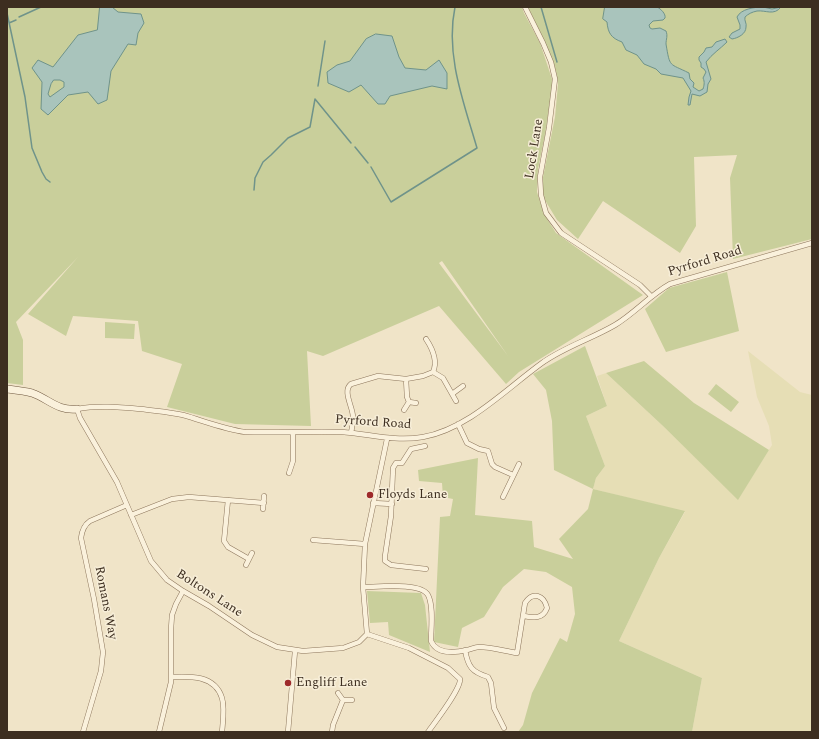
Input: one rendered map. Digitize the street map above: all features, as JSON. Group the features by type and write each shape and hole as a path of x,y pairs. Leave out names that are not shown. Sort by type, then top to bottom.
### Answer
{"street":[{"name":"Lock Lane","path":"525,7 551,62 555,79 549,128 540,176 541,195 546,213 561,233 640,285 651,296"},
{"name":"Pyrford Road","path":"7,389 33,394 52,404 64,408 77,409 104,406 156,411 182,415 232,430 245,432 351,433 401,440 422,437 438,434 458,424 496,399 543,362 626,318 651,296 676,282 812,242"},
{"path":"426,339 431,343 434,354 435,362 433,372"},
{"path":"351,433 353,418 347,390 348,386 378,376 406,379 433,372"},
{"path":"433,372 443,378 456,401"},
{"path":"406,379 407,398 409,402"},
{"path":"452,394 463,386"},
{"path":"409,402 416,403"},
{"path":"404,410 409,402"},
{"name":"Boltons Lane","path":"77,409 80,418 114,477 151,561 167,580 262,641 277,647 295,651 343,648 359,642 367,634"},
{"path":"458,424 467,443 479,449 488,451 492,464 495,468 513,475"},
{"path":"289,473 293,461 293,432"},
{"path":"387,439 365,544 363,587 367,634 409,648 448,668 460,678 461,683 428,732"},
{"path":"425,446 411,449 402,463 396,463 392,471 392,504 385,561 391,564 426,569"},
{"path":"502,498 519,464"},
{"path":"263,509 264,496"},
{"path":"131,515 172,499 188,497 264,503"},
{"path":"228,500 224,541 228,547 249,559"},
{"path":"373,502 392,504"},
{"name":"Romans Way","path":"84,731 101,671 103,652 82,532 86,524 90,521 127,505"},
{"path":"313,540 365,544"},
{"path":"246,565 252,553"},
{"path":"363,587 414,587 422,589 428,594 431,603 431,641 433,647 443,651 465,650 478,647 517,653 525,604 529,598 533,596 539,596 544,599 547,608 545,613 541,616 533,618 524,616"},
{"path":"158,729 171,677 172,616 183,591"},
{"path":"465,650 470,667 476,672 488,677 491,682 494,708 504,728"},
{"path":"288,732 295,651"},
{"path":"171,677 195,676 203,678 215,686 222,698 222,731 217,731"},
{"path":"338,694 343,700"},
{"path":"343,700 352,700"},
{"path":"332,732 333,725 343,700"}],"shaded area":[{"path":"748,351 800,392 812,395 812,732 692,732 702,678 619,641 659,558 685,512 593,489 596,478 605,466 586,416 607,406 597,376 606,373 738,499 772,445 769,426 757,397"}],"green space":[{"path":"7,7 522,7 540,43 553,82 538,169 537,192 544,214 556,233 643,295 519,372 506,384 439,306 323,356 307,351 311,426 235,424 167,407 182,364 142,351 138,321 73,316 66,336 28,314 78,257 16,322 23,340 23,385 7,383","holes":["442,261 508,356 439,263"]},
{"path":"528,7 812,7 812,239 733,259 730,178 737,155 694,157 696,226 680,253 603,201 578,239 557,220 540,192 555,117 558,84 552,59"},
{"path":"727,272 739,331 666,352 645,309 669,288"},
{"path":"105,322 135,324 134,339 105,338"},
{"path":"585,346 607,406 586,416 605,466 596,478 593,489 554,470 552,421 546,390 533,374"},
{"path":"644,361 694,403 769,450 738,500 663,426 606,373"},
{"path":"716,384 739,402 731,412 708,394"},
{"path":"478,458 475,515 532,521 534,547 573,559 559,539 588,509 593,489 685,511 659,558 619,641 702,678 692,732 518,732 523,725 532,693 560,638 567,642 575,614 572,587 546,572 524,569 503,587 484,617 462,628 458,647 434,642 440,517 450,516 453,499 443,497 442,483 419,481 418,470"},
{"path":"367,591 421,593 425,605 430,652 389,635 388,622 370,623"}],"water":[{"path":"100,7 112,7 118,12 141,14 144,23 138,33 136,45 128,44 111,71 107,100 98,104 88,92 68,95 48,115 41,109 42,82 32,68 38,60 53,67 78,35 97,30","holes":["54,80 64,82 64,87 50,97 48,94 51,84"]},
{"path":"605,7 657,7 662,10 665,18 663,20 653,21 649,25 650,28 660,28 666,31 666,44 670,61 674,66 689,73 690,79 694,83 693,87 699,91 703,89 703,78 706,72 701,67 699,57 706,48 712,47 716,42 725,39 727,42 706,62 711,79 708,84 707,92 700,96 692,94 690,105 688,105 691,91 683,78 661,74 656,69 644,64 637,55 626,50 622,42 615,39 609,32 607,22 603,19"},
{"path":"756,7 772,9 781,7 773,12 757,11 749,14 745,17 746,29 743,34 732,39 729,37 732,33 740,29 737,17 741,12"},
{"path":"376,34 392,36 399,57 405,68 426,70 439,60 447,73 447,89 432,86 390,96 385,104 378,104 361,85 349,92 328,83 327,72 337,65 350,61 366,39"}],"waterway":[{"path":"19,17 41,7"},
{"path":"371,167 391,202 477,148 457,79 454,61 452,43 455,7"},
{"path":"541,7 557,62"},
{"path":"7,13 25,97 32,148 42,172 46,179 50,182"},
{"path":"9,23 16,20"},
{"path":"318,86 325,41"},
{"path":"315,99 351,143"},
{"path":"254,190 255,178 263,162 288,138 310,127 315,99"},
{"path":"355,147 368,163"}],"place":[{"name":"Floyds Lane","path":"370,495"},
{"name":"Engliff Lane","path":"288,683"}]}
